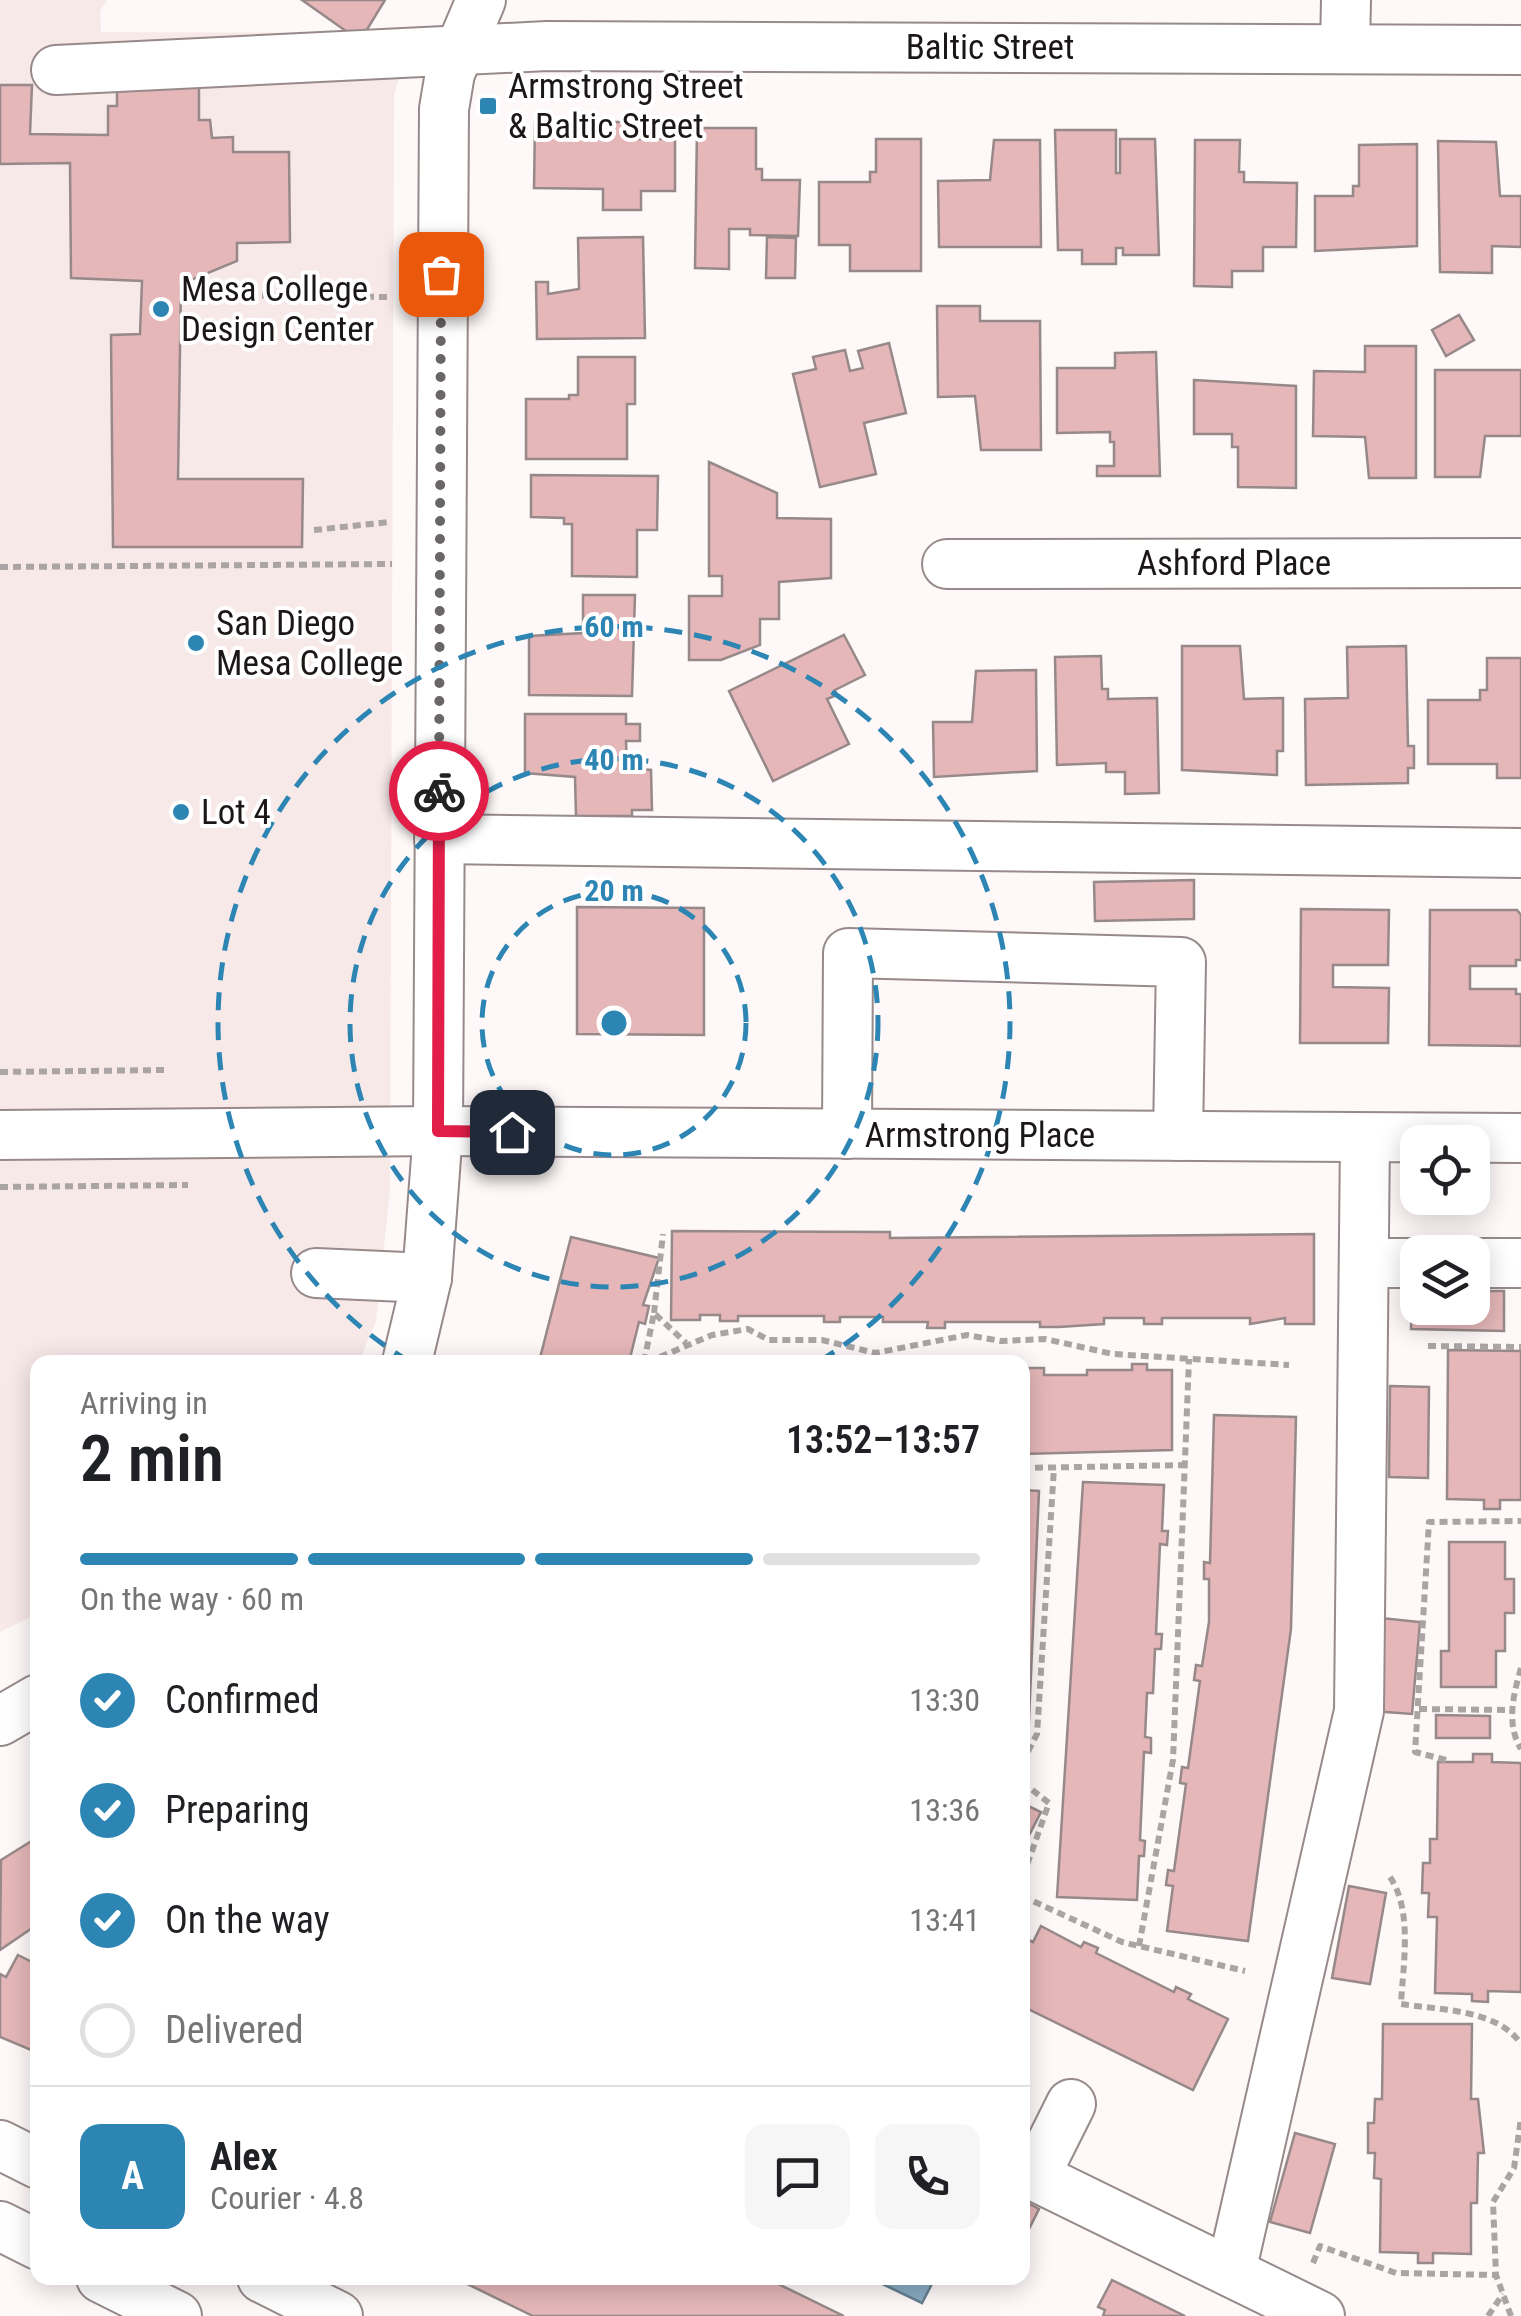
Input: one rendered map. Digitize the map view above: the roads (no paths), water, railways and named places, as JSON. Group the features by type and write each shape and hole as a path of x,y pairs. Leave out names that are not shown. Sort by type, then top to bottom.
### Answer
{"street":[{"path":"409,1355 427,1278 438,1131 441,156 447,91 480,0"},
{"path":"1345,48 1346,0"},
{"name":"Baltic Street","path":"56,70 460,47 1521,50"},
{"name":"Ashford Place","path":"947,564 1521,563"},
{"path":"439,839 1521,852"},
{"path":"846,1134 848,954 1181,962 1178,1136"},
{"name":"Armstrong Place","path":"0,1135 234,1136 438,1131 1521,1138"},
{"path":"1232,2272 1359,1710 1366,1138"},
{"path":"1364,1263 1400,1263"},
{"path":"1490,1263 1521,1263"},
{"path":"316,1273 427,1278"},
{"path":"0,1722 30,1704"},
{"path":"1030,2171 1072,2104"},
{"path":"0,2145 30,2160"},
{"path":"1030,2173 1308,2310"},
{"path":"0,2226 30,2241"},
{"path":"115,2285 178,2316"},
{"path":"276,2285 338,2316"}],"water":[{"path":"885,2285 931,2285 922,2303"}],"place":[{"name":"Armstrong Street & Baltic Street","path":"488,106"},
{"name":"Mesa College Design Center","path":"161,309"},
{"name":"San Diego Mesa College","path":"196,643"},
{"name":"Lot 4","path":"181,812"}]}
